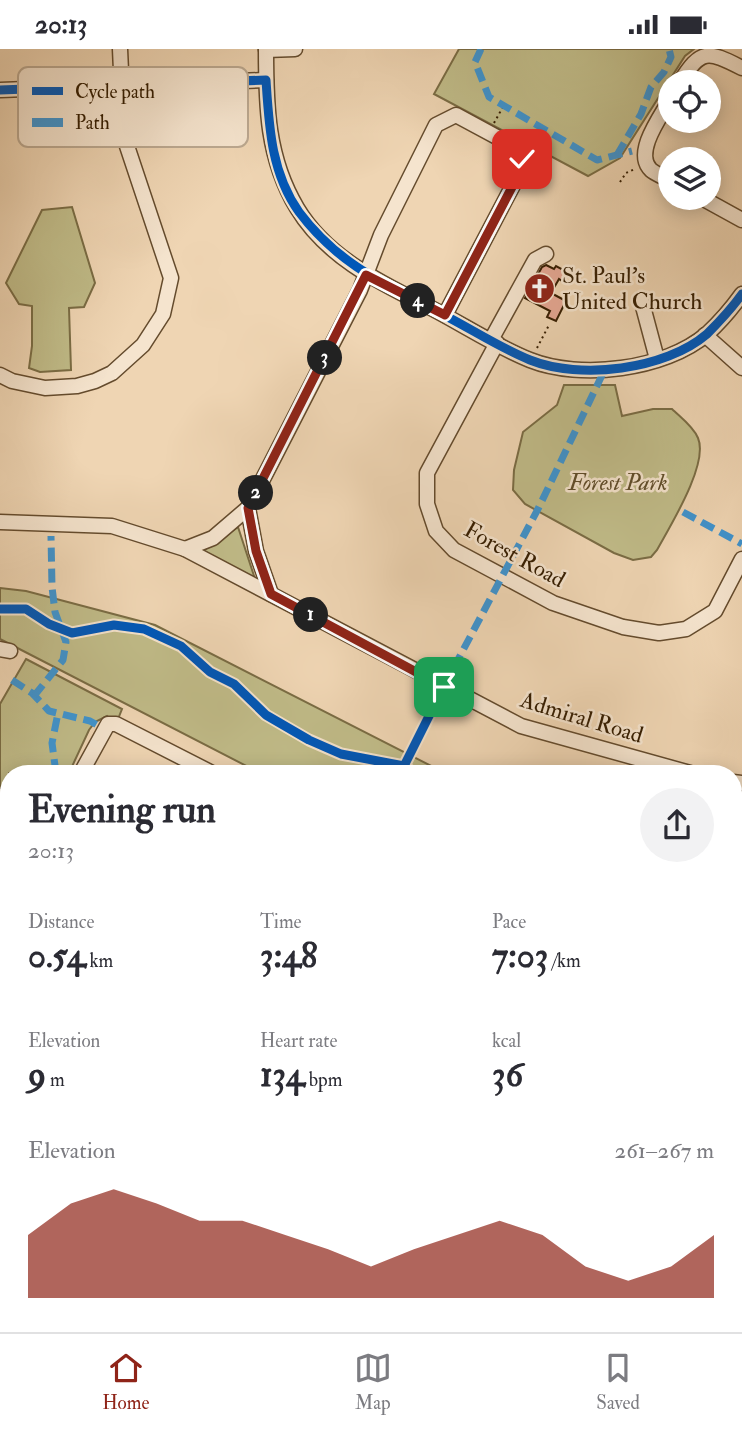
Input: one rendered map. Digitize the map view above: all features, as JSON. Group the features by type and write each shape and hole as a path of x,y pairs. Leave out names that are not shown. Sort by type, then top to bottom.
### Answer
{"street":[{"path":"120,49 120,67"},
{"path":"295,49 267,50 270,139 277,167 298,211 331,249 366,275 530,360 579,370 604,371 657,359 705,335 742,294"},
{"path":"687,70 693,59 703,54 713,54 742,68"},
{"path":"248,81 266,80"},
{"path":"0,90 18,89"},
{"path":"185,549 213,538 248,508 366,275 381,235 436,125 456,115 519,149 522,159 521,170 445,315"},
{"path":"658,124 644,151 650,170 658,174"},
{"path":"0,375 12,381 45,388 77,386 95,381 112,373 143,345 163,314 171,278 127,147"},
{"path":"721,208 742,220"},
{"name":"Forest Road","path":"546,254 535,260 427,473 425,490 436,531 454,550 553,603 623,627 659,633 686,629 715,611 742,559"},
{"path":"641,299 657,359"},
{"path":"705,335 742,367"},
{"path":"248,508 256,551 271,594"},
{"name":"Admiral Road","path":"0,522 112,526 185,549 521,726 661,765"},
{"path":"85,765 108,724 116,724 196,765"}],"path":[{"path":"489,133 504,105"},
{"path":"620,182 626,173 636,168"},
{"path":"530,360 550,325"}],"green space":[{"path":"459,49 694,49 685,56 676,70 658,70 658,98 620,158 588,176 434,94"},
{"path":"72,207 95,283 84,307 69,308 71,370 40,372 29,368 32,306 19,304 6,283 42,210"},
{"name":"Forest Park","path":"564,385 615,385 622,416 653,409 672,409 696,434 700,449 693,479 687,495 651,557 633,560 614,553 525,504 513,490 514,470 523,432 557,405"},
{"path":"238,527 255,579 203,551"},
{"path":"0,588 26,591 155,625 429,765 244,765 0,639"},
{"path":"26,659 122,709 116,724 107,716 95,722 73,765 0,765 0,704"}],"building":[{"name":"St. Paul's United Church","path":"546,265 554,269 556,266 567,272 562,281 559,279 551,293 566,301 556,321 547,317 550,311 525,298 542,267"}],"marked path":[{"path":"481,49 475,62 489,97 597,160 632,151"},
{"path":"617,155 641,114 651,87 664,72 671,57 669,49"},
{"path":"444,686 539,507 604,371"},
{"path":"683,512 742,544"},
{"path":"34,696 63,660 66,642 55,612 51,536"},
{"path":"12,680 32,693 49,711 97,725"},
{"path":"55,765 52,743 58,713"}],"cycle path":[{"path":"248,81 266,80 270,132 282,181 299,212 330,246 381,282 530,360 550,366 597,370 622,368 669,356 707,334 742,294"},
{"path":"0,90 18,89"},
{"path":"0,609 26,609 49,624 72,633 114,625 144,629 181,646 210,672 234,684 266,715 309,740 341,754 399,765"},
{"path":"404,765 444,686"}],"place":[{"name":"St. Paul's United Church","path":"539,288"}],"route":[{"path":"444,687 271,594 256,551 248,508 366,275 445,315 521,170 522,159"}]}
